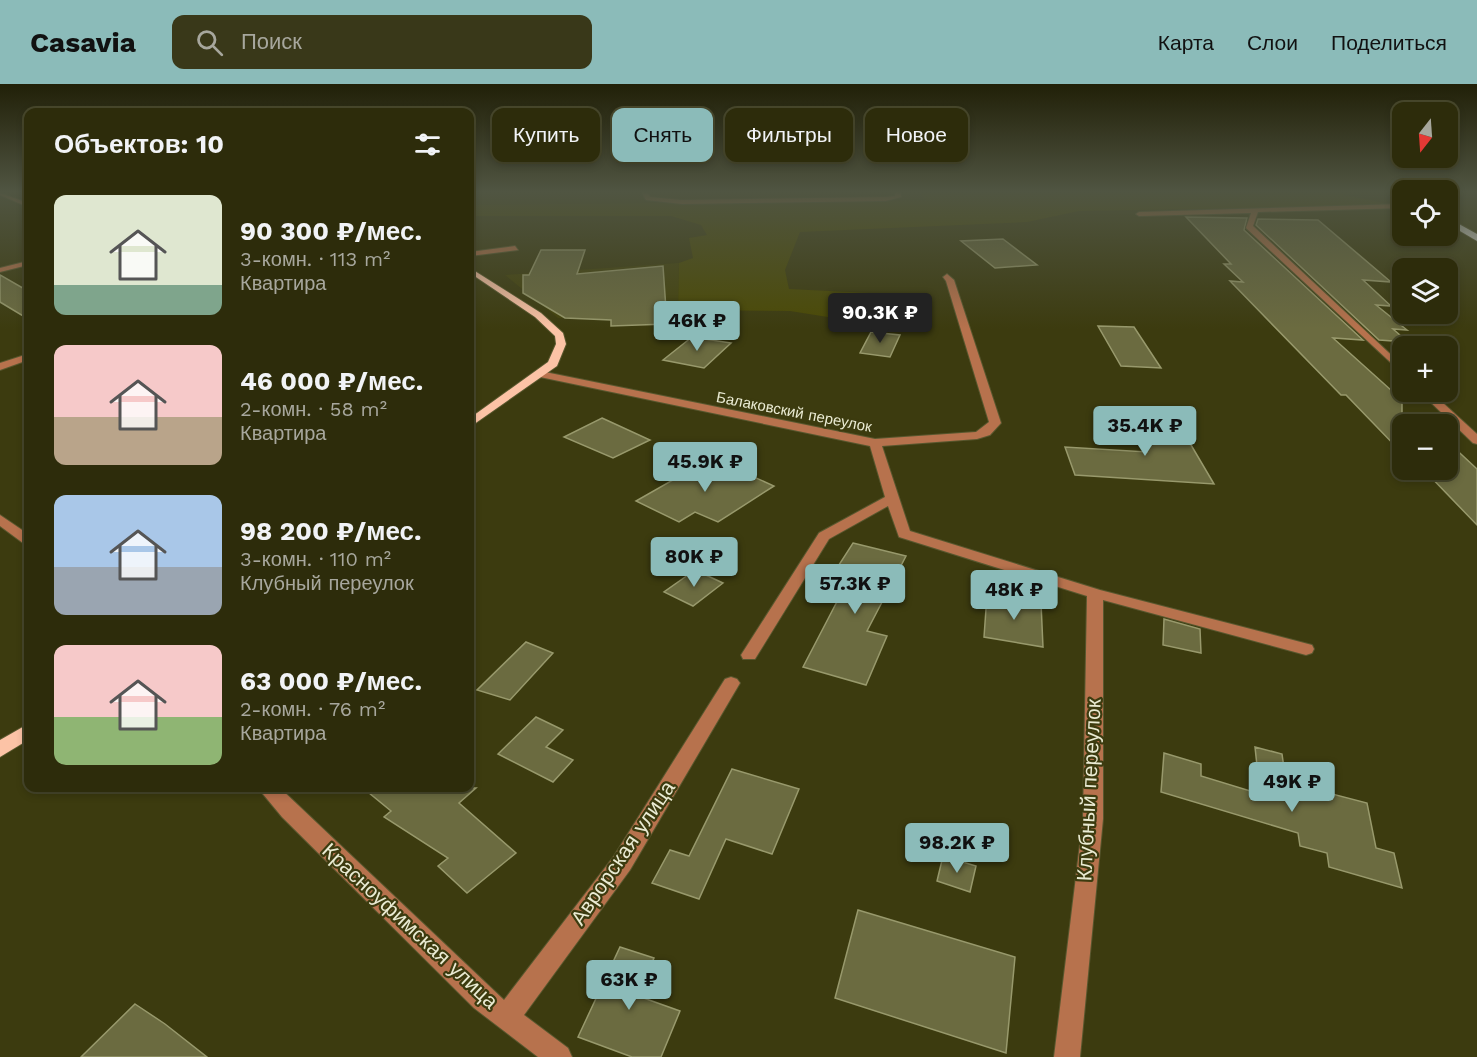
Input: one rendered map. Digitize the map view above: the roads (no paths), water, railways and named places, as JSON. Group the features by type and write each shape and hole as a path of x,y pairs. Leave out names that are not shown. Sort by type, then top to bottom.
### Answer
{"main road":[{"path":"474,273 538,315 561,334 561,344 554,364 474,420"},
{"path":"0,750 24,734"}],"street":[{"path":"1262,238 1392,361"},
{"path":"474,253 515,248"},
{"path":"0,259 12,267"},
{"path":"0,270 24,264"},
{"name":"Балаковский переулок","path":"540,374 875,443 977,435 986,432 995,423 950,280 947,277"},
{"path":"0,367 24,358"},
{"path":"1436,402 1477,440"},
{"path":"1461,425 1477,423"},
{"path":"875,443 904,534 1095,593 1306,649"},
{"path":"749,655 824,536 893,498"},
{"path":"0,519 24,537"},
{"name":"Клубный переулок","path":"1067,1057 1093,819 1095,593"},
{"name":"Аврорская улица","path":"507,1017 622,863 731,683"},
{"name":"Красноуфимская улица","path":"272,792 483,999 559,1057"}]}
